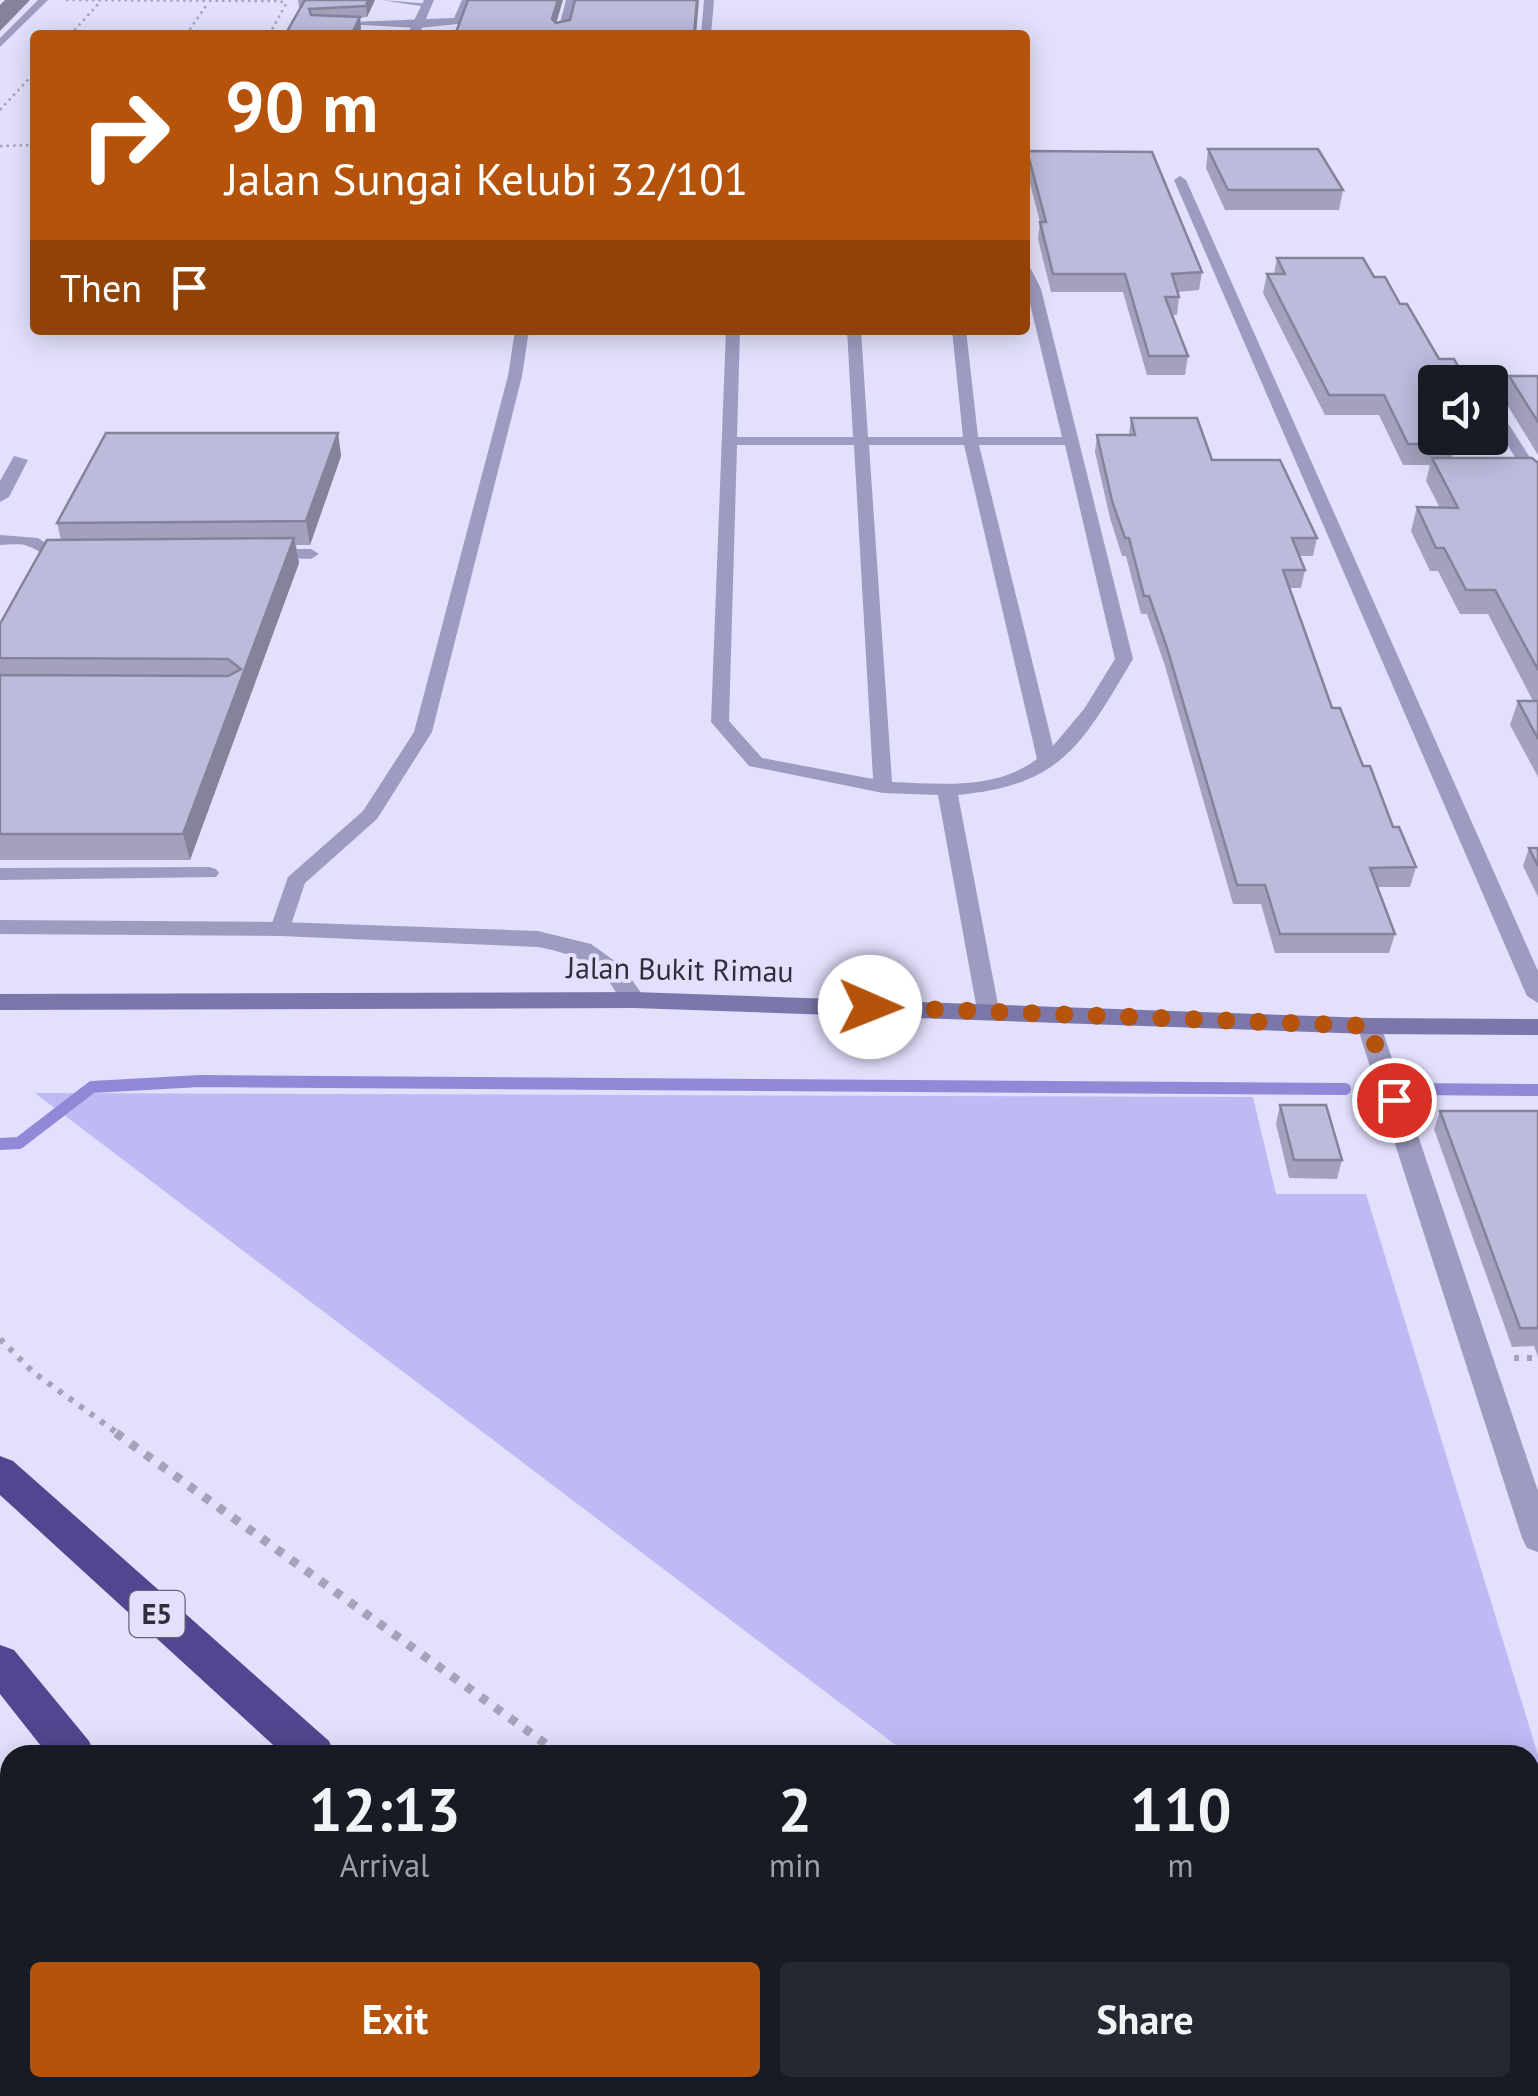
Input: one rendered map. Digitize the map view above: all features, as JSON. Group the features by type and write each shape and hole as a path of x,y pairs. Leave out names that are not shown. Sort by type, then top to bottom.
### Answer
{"highway":[{"name":"E5","path":"0,1472 303,1745"},
{"path":"0,1663 66,1745"}],"street":[{"path":"416,29 428,2"},
{"path":"0,497 20,460"},
{"path":"0,927 281,929 538,939 583,949 615,974 634,1000"},
{"name":"Jalan Bukit Rimau","path":"0,1002 634,1000 1369,1026 1538,1027"},
{"path":"1369,1026 1538,1538"}],"lane":[{"path":"0,44 43,0"},
{"path":"379,30 416,29 458,21 467,0"},
{"path":"563,30 572,0"},
{"path":"707,30 710,0"},
{"path":"380,22 385,5 428,2"},
{"path":"318,23 380,22 416,29"},
{"path":"1180,180 1538,996"},
{"path":"732,335 720,722 756,762 882,787 947,790 1016,780 1046,760 1084,724 1124,659 1030,280"},
{"path":"281,929 295,881 370,815 423,732 511,394 521,335"},
{"path":"854,335 882,787"},
{"path":"960,335 971,442 1046,760"},
{"path":"1508,434 1538,482"},
{"path":"727,442 1070,441"},
{"path":"0,540 32,541 54,556 94,556"},
{"path":"252,554 311,554"},
{"path":"947,790 988,1010"},
{"path":"0,874 209,873"}],"path":[{"path":"60,0 280,1 286,4 286,12 273,30"},
{"path":"74,30 100,1"},
{"path":"189,30 209,2"},
{"path":"0,110 30,77"},
{"path":"0,146 30,145"},
{"path":"0,1339 33,1372 547,1745"}],"shaded area":[{"path":"35,1093 1253,1097 1276,1194 1366,1194 1535,1745 896,1745"}],"building":[{"path":"305,0 368,0 366,6 309,9 311,15 360,17 354,30 288,30"},
{"path":"468,0 558,0 552,19 556,23 570,20 575,0 697,0 694,30 457,30"},
{"path":"1208,149 1318,149 1343,190 1228,190"},
{"path":"1030,151 1152,152 1202,272 1172,274 1179,297 1165,297 1188,356 1149,356 1125,274 1053,274 1040,222 1046,222"},
{"path":"1277,258 1363,258 1374,277 1385,277 1400,304 1407,304 1439,359 1454,359 1457,365 1418,365 1418,444 1408,444 1384,395 1329,395 1267,274 1285,274"},
{"path":"1509,376 1538,376 1538,422"},
{"path":"1131,418 1197,418 1212,460 1280,460 1317,538 1292,538 1305,570 1283,570 1332,708 1340,708 1363,766 1370,766 1393,827 1399,827 1416,867 1370,868 1395,934 1280,934 1265,885 1237,885 1167,648 1149,596 1144,596 1129,538 1125,538 1112,501 1097,435 1135,435"},
{"path":"106,433 338,433 306,521 57,523"},
{"path":"1432,458 1532,458 1538,463 1538,670 1495,590 1466,590 1444,548 1436,548 1417,507 1458,508"},
{"path":"294,538 183,834 0,834 0,675 228,676 241,669 228,659 0,658 0,624 47,540"},
{"path":"1518,701 1538,701 1538,739"},
{"path":"1529,848 1538,848 1538,866"},
{"path":"1280,1105 1326,1105 1342,1160 1294,1160"},
{"path":"1440,1111 1538,1111 1538,1328 1520,1328"}],"waterway":[{"path":"0,1144 19,1143 92,1087 200,1081 1345,1089"},
{"path":"1410,1089 1538,1090"}],"route":[{"path":"870,1007 1369,1026 1394,1100"}]}
